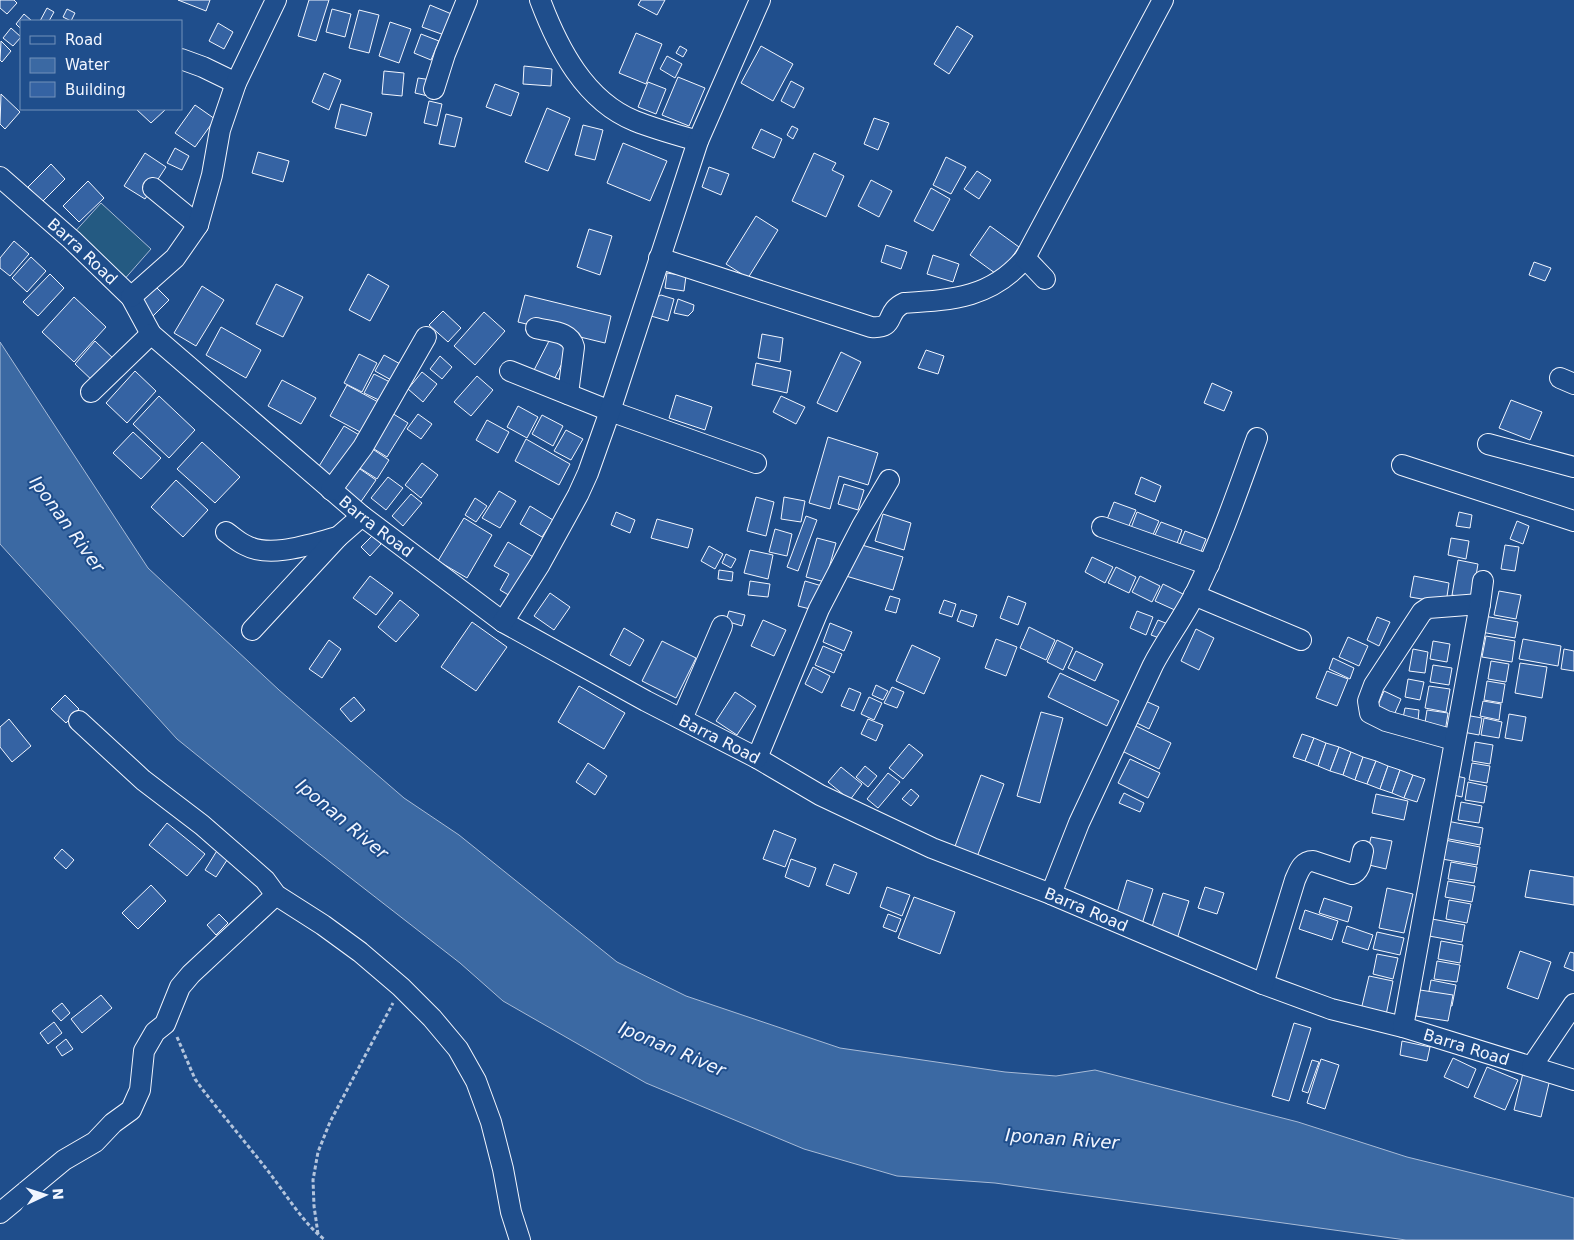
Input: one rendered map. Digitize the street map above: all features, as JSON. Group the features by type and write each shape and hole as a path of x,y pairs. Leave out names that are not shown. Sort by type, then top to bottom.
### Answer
{"street":[{"path":"131,297 175,258 198,225 212,175 220,130 236,83 276,0"},
{"path":"434,88 445,54 467,0"},
{"path":"540,0 549,25 579,76 600,100 634,121 698,141"},
{"path":"503,622 540,564 588,473 698,141 760,0"},
{"path":"659,258 870,327 881,328 886,325 898,306 904,303 946,301 966,297 986,288 1009,274 1024,258 1164,0"},
{"path":"182,59 236,83"},
{"name":"Barra Road","path":"0,177 72,240 131,297 151,334 362,516 503,622 757,758 820,794 932,848 1051,894 1263,984 1331,1009 1403,1027 1574,1080"},
{"path":"153,188 198,225"},
{"path":"1024,258 1045,279"},
{"path":"536,328 568,335 572,340 574,347 568,394"},
{"path":"91,392 151,334"},
{"path":"331,490 362,447 426,337"},
{"path":"510,372 610,411 756,463"},
{"path":"1051,894 1079,823 1153,665 1163,645 1180,622 1209,565 1257,438"},
{"path":"1488,444 1574,467"},
{"path":"1402,465 1574,521"},
{"path":"757,758 819,609 862,526 889,480"},
{"path":"252,630 338,537 362,516"},
{"path":"1102,527 1209,565"},
{"path":"226,532 246,546 262,551 278,551 338,537"},
{"path":"1403,1027 1483,581"},
{"path":"1194,595 1301,640"},
{"path":"1454,740 1386,721 1370,713 1368,701 1374,685 1422,612 1428,608 1480,604"},
{"path":"682,719 722,626"},
{"path":"79,721 143,780 202,825 265,880 276,895 331,930 360,952 401,987 432,1018 458,1049 476,1082 491,1122 511,1212 520,1240"},
{"path":"1263,984 1295,880 1304,864 1308,861 1313,861 1352,874 1359,870 1363,851"},
{"path":"0,1213 64,1160 95,1142 113,1123 131,1110 140,1090 144,1051 156,1032 165,1024 180,987 191,974 276,895"},
{"path":"1532,1066 1574,1004"}],"path":[{"path":"318,1235 314,1206 314,1180 318,1152 330,1122 401,987"},
{"path":"165,1024 179,1040 202,1090 318,1235 325,1240"}],"shaded area":[{"path":"101,203 151,249 122,282 71,236"}],"water":[{"name":"Iponan River","path":"0,342 148,568 279,690 404,798 459,835 617,962 686,996 840,1048 1005,1072 1056,1076 1095,1070 1298,1122 1407,1157 1574,1198 1574,1240 1406,1240 995,1183 897,1176 804,1149 646,1083 503,1001 460,963 307,844 177,739 0,544"}],"building":[{"path":"0,0 14,0 17,3 7,14 0,8"},
{"path":"178,0 210,0 206,11"},
{"path":"309,0 329,0 316,41 298,36"},
{"path":"641,0 665,0 657,15 638,5"},
{"path":"430,5 454,15 447,36 422,27"},
{"path":"47,8 54,12 50,20 41,20"},
{"path":"67,9 75,13 72,20 63,17"},
{"path":"332,9 351,14 345,37 326,32"},
{"path":"359,10 379,15 369,53 349,48"},
{"path":"24,14 31,20 20,20 20,28 16,24"},
{"path":"390,22 411,29 399,63 379,56"},
{"path":"218,23 233,32 224,49 209,41"},
{"path":"957,26 973,36 949,74 934,64"},
{"path":"11,28 20,36 13,46 3,38"},
{"path":"636,33 662,44 646,84 619,73"},
{"path":"421,34 439,41 431,60 414,53"},
{"path":"1,41 11,51 2,62 0,60"},
{"path":"680,46 687,50 683,57 676,53"},
{"path":"761,46 793,64 773,101 741,83"},
{"path":"667,56 682,64 675,78 660,69"},
{"path":"524,66 552,69 551,86 523,84"},
{"path":"384,71 404,73 402,96 382,94"},
{"path":"324,73 341,80 329,110 312,102"},
{"path":"678,77 705,88 689,126 662,115"},
{"path":"418,78 432,80 428,96 415,93"},
{"path":"791,81 804,88 794,108 781,101"},
{"path":"648,82 666,89 656,114 638,107"},
{"path":"495,84 519,93 511,116 486,107"},
{"path":"1,94 20,112 5,129 0,124"},
{"path":"429,101 442,104 437,126 424,123"},
{"path":"341,104 372,113 366,136 335,128"},
{"path":"195,105 215,119 195,147 175,133"},
{"path":"547,108 570,118 548,171 525,162"},
{"path":"137,110 165,110 151,123"},
{"path":"446,114 462,118 455,147 439,144"},
{"path":"874,118 889,123 878,150 864,144"},
{"path":"583,125 603,130 595,160 575,155"},
{"path":"792,126 798,129 793,139 787,135"},
{"path":"761,129 782,139 774,158 752,148"},
{"path":"623,143 667,161 650,201 607,183"},
{"path":"175,148 189,156 182,170 167,163"},
{"path":"258,152 289,161 283,182 252,173"},
{"path":"145,153 166,167 145,199 124,186"},
{"path":"814,153 836,163 832,170 844,176 826,217 792,201"},
{"path":"946,157 966,167 951,194 933,185"},
{"path":"51,164 65,179 42,202 28,187"},
{"path":"709,167 729,174 721,195 702,187"},
{"path":"977,171 991,180 979,199 964,189"},
{"path":"871,180 892,191 879,217 858,206"},
{"path":"88,181 104,198 79,222 63,206"},
{"path":"931,188 950,199 933,231 914,221"},
{"path":"756,216 778,230 748,278 726,264"},
{"path":"990,226 1019,247 999,276 970,255"},
{"path":"589,229 612,236 600,275 577,267"},
{"path":"14,241 29,254 10,276 0,268 0,258"},
{"path":"886,245 907,252 901,269 881,262"},
{"path":"933,255 959,264 953,282 927,274"},
{"path":"31,257 46,271 27,292 12,278"},
{"path":"1534,262 1551,268 1545,281 1529,275"},
{"path":"667,273 686,276 684,291 665,288"},
{"path":"50,274 64,288 38,316 23,302"},
{"path":"368,274 389,286 370,321 349,310"},
{"path":"152,283 169,300 153,316 137,300"},
{"path":"276,284 303,297 283,337 256,324"},
{"path":"202,286 224,300 196,346 174,333"},
{"path":"525,295 611,316 605,343 518,322"},
{"path":"661,295 674,299 668,321 651,316 655,298"},
{"path":"74,297 106,327 74,362 42,332"},
{"path":"678,299 694,305 693,311 688,316 674,313"},
{"path":"443,311 461,328 448,342 429,325"},
{"path":"484,312 505,331 475,365 454,346"},
{"path":"221,327 261,350 246,378 206,355"},
{"path":"762,334 783,338 780,362 758,358"},
{"path":"551,337 570,347 551,386 531,376"},
{"path":"95,341 117,362 96,384 75,364"},
{"path":"926,350 944,356 938,374 918,368"},
{"path":"841,352 861,362 837,412 817,403"},
{"path":"359,354 377,363 362,392 344,383"},
{"path":"384,355 402,365 393,381 375,371"},
{"path":"440,356 452,367 442,379 430,369"},
{"path":"756,363 791,371 787,393 752,385"},
{"path":"135,371 156,391 127,423 106,403"},
{"path":"422,372 437,384 423,402 408,389"},
{"path":"374,374 392,383 383,402 364,393"},
{"path":"477,376 493,390 471,416 454,402"},
{"path":"282,380 316,398 301,424 268,406"},
{"path":"1212,383 1232,392 1224,411 1204,403"},
{"path":"347,385 380,403 364,434 330,416"},
{"path":"676,395 712,407 705,430 669,418"},
{"path":"159,396 195,430 169,458 133,424"},
{"path":"781,396 805,407 796,424 773,412"},
{"path":"1511,400 1542,412 1530,440 1499,428"},
{"path":"518,406 538,417 527,438 507,427"},
{"path":"387,410 408,423 387,457 366,444"},
{"path":"418,414 432,424 421,439 407,429"},
{"path":"542,415 563,426 553,446 532,434"},
{"path":"487,420 509,432 498,453 476,440"},
{"path":"344,426 361,436 332,482 316,471"},
{"path":"566,430 583,439 571,460 554,451"},
{"path":"133,432 161,458 141,479 113,453"},
{"path":"828,437 878,453 868,485 839,476 830,509 809,503"},
{"path":"526,439 570,464 559,485 515,461"},
{"path":"202,442 240,477 215,503 177,469"},
{"path":"368,446 389,460 377,479 355,465"},
{"path":"422,463 438,475 421,498 405,485"},
{"path":"357,467 376,480 360,503 341,490"},
{"path":"388,477 403,488 386,510 371,498"},
{"path":"1141,477 1161,486 1155,502 1135,494"},
{"path":"176,480 208,510 183,537 151,507"},
{"path":"844,484 864,490 858,510 838,504"},
{"path":"499,491 516,501 500,528 482,518"},
{"path":"411,494 422,503 403,526 392,516"},
{"path":"756,497 774,502 766,536 747,531"},
{"path":"784,497 805,501 801,522 781,519"},
{"path":"475,498 487,506 476,522 465,515"},
{"path":"1114,502 1136,510 1127,530 1106,522"},
{"path":"530,506 553,520 542,537 520,524"},
{"path":"616,512 635,520 630,533 611,525"},
{"path":"1137,512 1159,521 1152,537 1131,528"},
{"path":"1459,512 1472,515 1470,528 1456,526"},
{"path":"883,514 911,523 904,550 875,541"},
{"path":"806,516 817,520 798,571 787,567"},
{"path":"464,518 492,535 467,578 438,561"},
{"path":"657,519 693,529 688,548 651,538"},
{"path":"1517,521 1529,526 1523,544 1510,539"},
{"path":"1161,522 1182,530 1176,546 1154,537"},
{"path":"775,529 792,534 787,556 769,552"},
{"path":"1185,531 1206,539 1200,554 1179,546"},
{"path":"373,535 381,544 370,556 361,547"},
{"path":"817,538 836,543 825,582 806,577"},
{"path":"1451,538 1469,541 1466,559 1448,555"},
{"path":"508,542 535,558 512,597 500,590 509,574 494,566"},
{"path":"855,543 903,557 893,590 846,576"},
{"path":"1505,545 1519,547 1515,571 1501,569"},
{"path":"709,546 723,554 715,569 701,561"},
{"path":"750,550 773,555 768,579 744,573"},
{"path":"726,554 736,559 731,568 722,563"},
{"path":"1092,557 1113,567 1105,583 1085,572"},
{"path":"1458,560 1478,564 1472,599 1452,595"},
{"path":"1116,567 1136,577 1129,593 1108,583"},
{"path":"719,570 733,572 732,581 718,579"},
{"path":"370,576 393,593 376,615 353,598"},
{"path":"1140,576 1160,586 1152,602 1132,592"},
{"path":"1414,576 1449,583 1446,603 1410,597"},
{"path":"750,581 770,584 768,597 748,595"},
{"path":"805,581 822,586 814,610 798,606"},
{"path":"1163,584 1185,595 1177,611 1155,601"},
{"path":"1499,591 1521,595 1516,619 1494,615"},
{"path":"550,593 570,607 554,630 534,616"},
{"path":"890,596 900,599 896,613 885,610"},
{"path":"1008,596 1026,603 1018,625 1000,618"},
{"path":"400,600 419,615 396,642 378,627"},
{"path":"944,600 956,604 952,617 939,613"},
{"path":"961,610 977,615 973,627 957,621"},
{"path":"729,611 745,615 742,626 726,621"},
{"path":"1137,611 1153,617 1146,635 1130,628"},
{"path":"1484,616 1518,622 1515,638 1481,632"},
{"path":"1377,617 1390,622 1379,646 1367,640"},
{"path":"763,620 786,630 774,656 751,646"},
{"path":"1158,620 1168,624 1162,639 1151,635"},
{"path":"472,622 507,647 476,691 441,667"},
{"path":"830,623 852,632 844,651 823,642"},
{"path":"1029,627 1055,640 1046,660 1020,648"},
{"path":"624,628 644,640 630,666 610,655"},
{"path":"1196,629 1214,638 1199,670 1181,661"},
{"path":"1486,636 1515,641 1512,662 1482,657"},
{"path":"1348,637 1368,646 1359,666 1339,657"},
{"path":"996,639 1017,647 1006,676 985,668"},
{"path":"1523,639 1561,646 1558,666 1519,659"},
{"path":"329,640 341,649 322,678 309,669"},
{"path":"1057,640 1073,648 1063,670 1047,662"},
{"path":"662,641 696,658 676,698 642,681"},
{"path":"1433,641 1450,644 1447,662 1430,659"},
{"path":"912,645 940,658 924,694 896,681"},
{"path":"823,646 842,654 834,673 815,665"},
{"path":"1413,649 1428,652 1425,673 1409,671"},
{"path":"1564,649 1574,651 1574,671 1561,669"},
{"path":"1076,651 1103,664 1095,681 1068,668"},
{"path":"1333,658 1354,668 1350,679 1329,669"},
{"path":"1491,661 1509,664 1506,682 1488,679"},
{"path":"1520,663 1547,667 1542,698 1515,693"},
{"path":"1433,665 1452,668 1449,685 1430,682"},
{"path":"813,667 830,676 822,693 805,684"},
{"path":"1327,671 1348,679 1337,706 1316,698"},
{"path":"1060,673 1119,701 1107,726 1048,697"},
{"path":"1408,679 1424,682 1420,700 1405,697"},
{"path":"1487,681 1505,684 1502,703 1484,700"},
{"path":"876,685 888,691 883,700 872,695"},
{"path":"579,686 625,713 604,749 558,722"},
{"path":"1429,686 1450,689 1446,712 1425,708"},
{"path":"892,687 904,692 897,708 884,703"},
{"path":"849,688 861,693 854,711 841,706"},
{"path":"1384,691 1401,699 1391,722 1374,714"},
{"path":"735,692 756,706 737,735 716,721"},
{"path":"65,695 79,709 66,723 51,709"},
{"path":"354,697 365,710 351,722 340,709"},
{"path":"869,697 882,703 874,720 861,714"},
{"path":"1141,699 1159,707 1149,729 1131,720"},
{"path":"1483,701 1501,704 1499,720 1480,716"},
{"path":"1405,708 1419,710 1418,721 1403,718"},
{"path":"1427,710 1448,713 1445,732 1424,729"},
{"path":"1041,712 1063,718 1040,803 1017,796"},
{"path":"1509,714 1526,717 1522,741 1505,738"},
{"path":"1465,715 1482,718 1479,735 1463,732"},
{"path":"1484,718 1502,722 1499,738 1481,735"},
{"path":"9,719 31,746 12,762 0,747 0,727"},
{"path":"868,719 883,725 876,741 861,734"},
{"path":"1134,725 1171,743 1159,769 1122,751"},
{"path":"1302,734 1314,738 1305,761 1293,757"},
{"path":"1314,738 1326,743 1318,766 1305,761"},
{"path":"1475,742 1493,745 1490,764 1472,761"},
{"path":"1326,743 1339,747 1330,771 1318,766"},
{"path":"909,744 923,755 903,779 889,768"},
{"path":"1339,747 1351,752 1343,775 1330,771"},
{"path":"1351,752 1363,757 1355,780 1343,775"},
{"path":"1363,757 1376,761 1367,784 1355,780"},
{"path":"1130,759 1160,773 1148,798 1118,783"},
{"path":"1376,761 1388,766 1380,789 1367,784"},
{"path":"588,763 607,776 595,795 576,782"},
{"path":"1472,763 1490,766 1487,783 1469,780"},
{"path":"865,766 877,776 868,787 856,777"},
{"path":"1388,766 1400,770 1392,793 1380,789"},
{"path":"841,767 862,784 850,800 828,782"},
{"path":"1400,770 1413,775 1404,798 1392,793"},
{"path":"888,773 900,782 878,808 867,799"},
{"path":"981,775 1004,784 977,857 954,849"},
{"path":"1413,775 1425,779 1417,802 1404,798"},
{"path":"1452,775 1465,778 1462,797 1449,794"},
{"path":"1468,782 1487,786 1484,803 1465,800"},
{"path":"911,789 919,796 911,806 902,799"},
{"path":"1124,793 1144,803 1140,812 1119,803"},
{"path":"1376,794 1408,801 1404,820 1372,813"},
{"path":"1461,802 1482,806 1479,823 1458,820"},
{"path":"1447,821 1483,828 1480,845 1444,838"},
{"path":"167,823 205,854 187,876 149,845"},
{"path":"774,830 796,839 785,867 763,859"},
{"path":"1371,837 1392,841 1386,869 1365,864"},
{"path":"1445,840 1480,847 1477,865 1442,859"},
{"path":"62,849 74,860 66,869 54,858"},
{"path":"218,849 229,857 216,877 205,870"},
{"path":"791,859 816,868 809,887 785,877"},
{"path":"1451,862 1477,867 1474,883 1448,879"},
{"path":"834,864 857,873 849,894 826,885"},
{"path":"1530,870 1574,877 1574,905 1525,897"},
{"path":"1127,880 1153,889 1142,924 1116,916"},
{"path":"1448,881 1475,886 1472,902 1445,897"},
{"path":"151,885 166,901 138,929 122,913"},
{"path":"887,887 910,895 902,916 880,907"},
{"path":"1205,887 1224,893 1217,914 1198,908"},
{"path":"1387,888 1413,894 1404,933 1379,928"},
{"path":"1163,893 1189,901 1177,939 1151,930"},
{"path":"914,897 955,912 940,954 898,938"},
{"path":"1324,898 1352,907 1348,922 1319,913"},
{"path":"1449,900 1471,904 1467,923 1446,919"},
{"path":"1305,910 1338,921 1332,940 1299,929"},
{"path":"219,914 228,923 216,935 207,925"},
{"path":"888,914 901,919 896,932 883,927"},
{"path":"1432,919 1465,925 1462,942 1429,936"},
{"path":"1347,926 1373,935 1368,950 1342,942"},
{"path":"1377,932 1404,938 1400,955 1373,949"},
{"path":"1441,941 1463,945 1460,963 1438,959"},
{"path":"1520,951 1551,962 1538,999 1507,988"},
{"path":"1570,952 1574,953 1574,971 1564,967"},
{"path":"1377,954 1398,958 1393,979 1373,974"},
{"path":"1437,961 1460,965 1457,982 1434,979"},
{"path":"1369,976 1393,981 1386,1015 1361,1010"},
{"path":"1431,980 1456,985 1452,1006 1427,1002"},
{"path":"1420,990 1453,995 1448,1021 1416,1016"},
{"path":"101,995 112,1008 82,1033 71,1019"},
{"path":"62,1003 70,1013 61,1021 52,1011"},
{"path":"54,1022 62,1033 48,1044 40,1033"},
{"path":"1294,1023 1311,1028 1289,1101 1272,1096"},
{"path":"66,1039 73,1049 62,1056 56,1047"},
{"path":"1402,1041 1430,1047 1427,1061 1400,1055"},
{"path":"1453,1058 1476,1069 1468,1088 1444,1077"},
{"path":"1321,1059 1339,1065 1325,1109 1307,1103"},
{"path":"1312,1060 1319,1062 1308,1093 1302,1091"},
{"path":"1487,1067 1518,1080 1505,1110 1474,1097"},
{"path":"1523,1073 1550,1079 1541,1117 1514,1110"}]}
